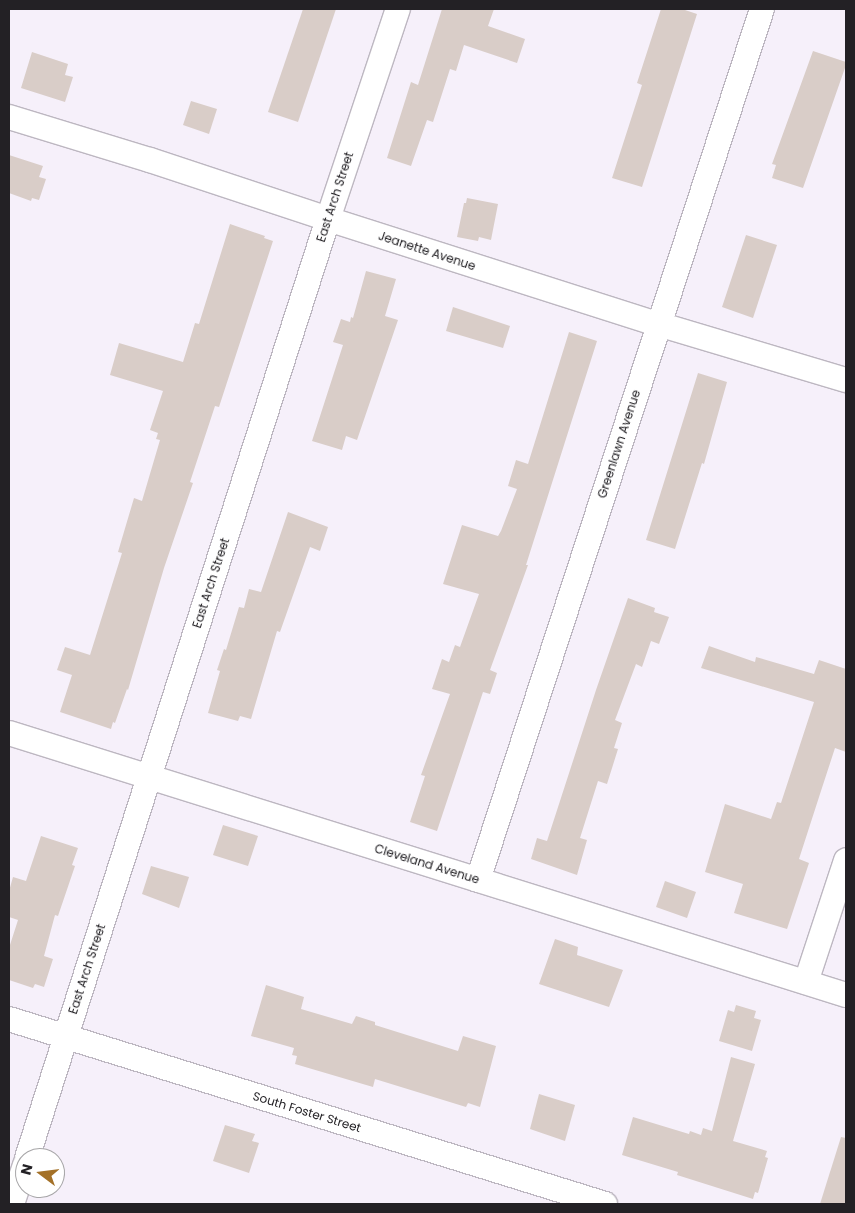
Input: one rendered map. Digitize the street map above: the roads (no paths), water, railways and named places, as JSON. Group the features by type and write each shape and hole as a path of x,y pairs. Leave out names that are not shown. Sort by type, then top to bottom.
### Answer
{"street":[{"name":"East Arch Street","path":"30,1148 328,219 398,9"},
{"name":"Greenlawn Avenue","path":"478,880 762,9"},
{"name":"Jeanette Avenue","path":"9,118 150,160 658,324 846,380"},
{"name":"Cleveland Avenue","path":"9,732 846,995"},
{"path":"806,982 846,860"},
{"name":"South Foster Street","path":"9,1019 605,1204"}]}
